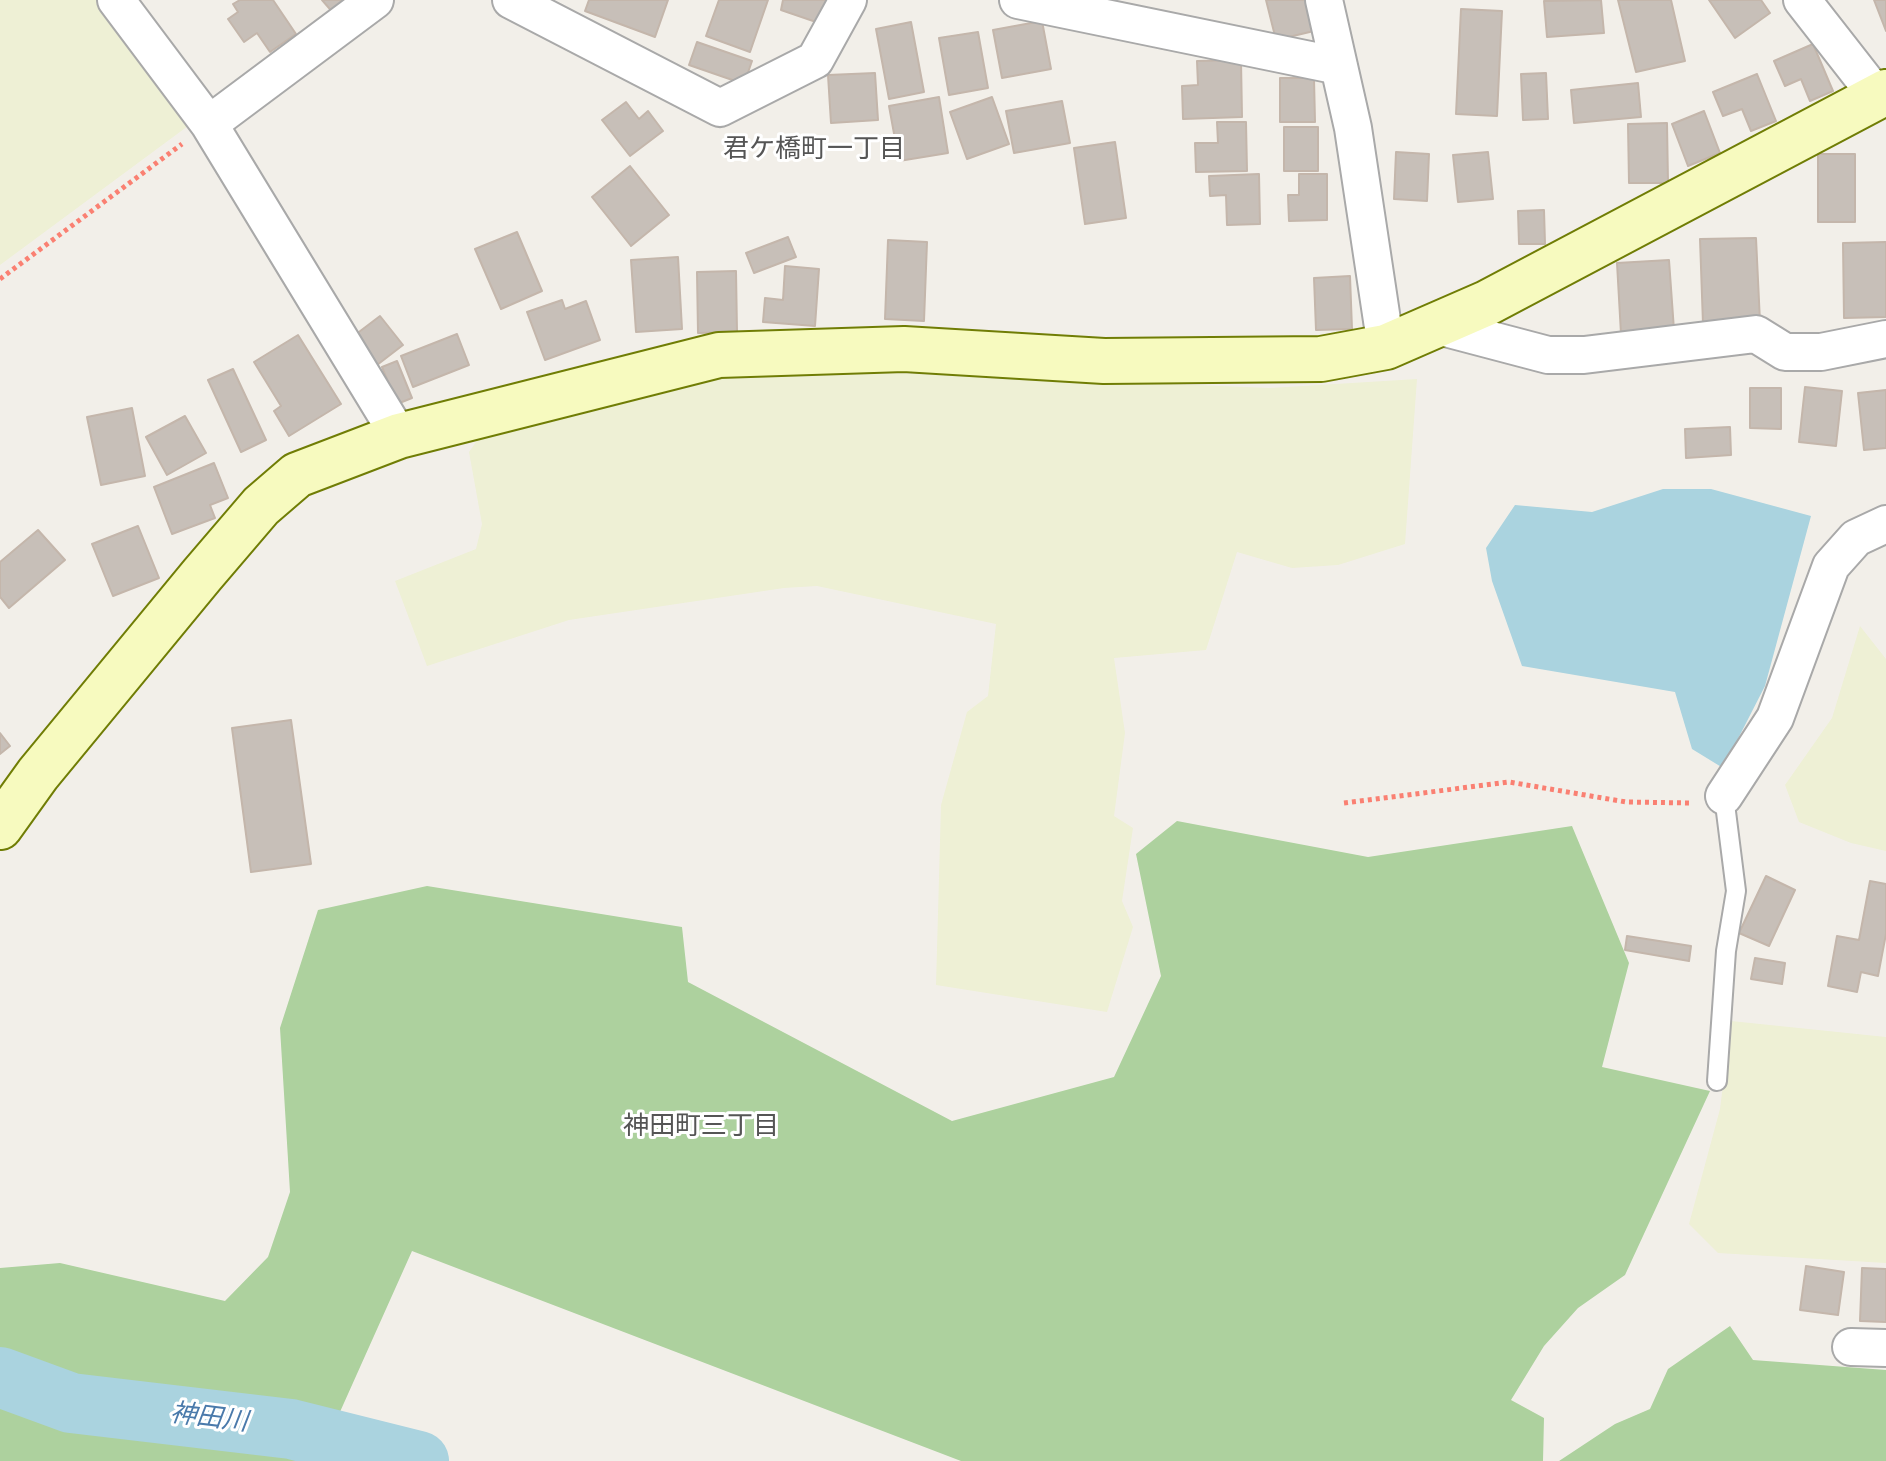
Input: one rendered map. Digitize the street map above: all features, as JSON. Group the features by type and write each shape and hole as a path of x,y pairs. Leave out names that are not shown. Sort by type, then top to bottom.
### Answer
{"street":[{"path":"116,0 209,124 399,436"},
{"path":"209,124 375,0"},
{"path":"511,0 720,108 815,60 848,0"},
{"path":"1018,0 1339,66"},
{"path":"1324,0 1353,128 1386,347"},
{"path":"0,827 48,762 261,506 297,475 399,436 719,355 904,349 1104,361 1305,359 1386,347 1438,326 1760,161 1881,94 1802,0"},
{"path":"1438,326 1548,355 1584,355 1756,334 1785,352 1821,352 1886,339"},
{"path":"1724,796 1775,718 1831,566 1856,538 1886,524"}],"lane":[{"path":"1717,1081 1726,951 1736,891 1724,796"}],"path":[{"path":"0,279 209,124"},
{"path":"1344,803 1509,782 1626,802 1700,803 1724,796"}],"green space":[{"path":"0,0 96,0 188,126 0,265"},
{"path":"736,373 892,373 1270,388 1417,379 1405,544 1338,565 1292,568 1237,552 1206,650 1114,658 1125,733 1114,816 1133,828 1122,901 1133,927 1107,1012 936,985 941,805 967,712 988,696 996,624 817,586 784,588 569,620 427,666 395,581 476,549 482,524 469,452 481,435"},
{"path":"1860,626 1886,659 1886,851 1851,843 1799,822 1785,785 1832,718"},
{"path":"1177,821 1368,857 1572,826 1629,963 1602,1067 1710,1091 1625,1275 1578,1308 1544,1346 1511,1400 1544,1418 1543,1461 961,1461 412,1251 318,1461 0,1461 0,1268 60,1263 225,1301 268,1257 290,1192 280,1028 318,910 427,886 682,927 688,982 952,1121 1114,1077 1161,976 1136,854"},
{"path":"1731,1021 1886,1037 1886,1263 1718,1253 1689,1224 1720,1109"},
{"path":"1730,1326 1753,1360 1886,1370 1886,1461 1559,1461 1615,1424 1650,1409 1668,1369"}],"water":[{"path":"1663,489 1711,489 1811,516 1765,686 1723,768 1692,749 1675,692 1522,666 1492,581 1486,548 1515,505 1592,512"}],"building":[{"path":"240,0 273,0 296,34 270,52 257,33 244,42 228,19 238,12 233,4"},
{"path":"322,0 351,0 335,15"},
{"path":"589,0 668,0 655,37 585,11"},
{"path":"719,0 768,0 750,52 706,36"},
{"path":"783,0 827,0 819,23 781,10"},
{"path":"1266,0 1306,0 1314,31 1276,40"},
{"path":"1601,0 1604,33 1547,37 1544,1"},
{"path":"1618,0 1671,0 1685,61 1636,72"},
{"path":"1709,0 1761,0 1770,13 1735,38"},
{"path":"1874,0 1886,0 1886,31"},
{"path":"1461,9 1502,11 1497,116 1456,114"},
{"path":"1042,21 1051,69 1002,78 993,30"},
{"path":"911,22 924,92 889,99 876,29"},
{"path":"978,32 988,88 949,95 939,38"},
{"path":"697,42 752,61 744,84 689,65"},
{"path":"1813,44 1833,91 1810,101 1801,79 1785,86 1774,61"},
{"path":"1241,60 1242,117 1183,119 1182,86 1198,85 1197,61"},
{"path":"875,73 878,120 831,123 828,75"},
{"path":"1546,73 1548,119 1523,120 1521,74"},
{"path":"1757,74 1776,121 1751,131 1742,109 1723,116 1713,92"},
{"path":"1280,78 1314,78 1315,122 1280,122"},
{"path":"1638,83 1641,117 1574,123 1571,90"},
{"path":"939,97 948,153 899,161 889,106"},
{"path":"992,97 1009,144 967,159 950,112"},
{"path":"1062,101 1070,143 1014,153 1006,111"},
{"path":"626,102 639,119 648,111 663,131 630,156 602,120"},
{"path":"1704,111 1720,153 1688,166 1672,124"},
{"path":"1217,122 1246,122 1247,171 1196,172 1195,143 1218,143"},
{"path":"1667,123 1668,183 1629,183 1628,124"},
{"path":"1284,127 1318,127 1318,171 1284,171"},
{"path":"1115,142 1126,218 1085,224 1074,148"},
{"path":"1396,152 1429,154 1427,201 1394,199"},
{"path":"1488,152 1493,199 1458,202 1453,155"},
{"path":"1818,154 1855,154 1855,222 1818,222"},
{"path":"630,166 669,215 631,246 592,197"},
{"path":"1259,174 1260,224 1227,225 1226,195 1210,196 1209,176"},
{"path":"1299,174 1327,174 1327,220 1289,221 1288,195 1299,195"},
{"path":"1544,210 1545,244 1519,244 1518,211"},
{"path":"517,232 542,291 501,309 475,249"},
{"path":"788,237 796,257 754,273 746,253"},
{"path":"1756,238 1760,322 1703,324 1700,239"},
{"path":"888,240 927,242 924,321 885,319"},
{"path":"1886,242 1886,317 1844,318 1843,243"},
{"path":"678,257 682,329 636,332 631,260"},
{"path":"1669,260 1674,330 1621,334 1617,263"},
{"path":"785,266 819,269 815,326 763,322 765,298 783,300"},
{"path":"736,271 737,332 698,333 697,272"},
{"path":"1350,276 1352,329 1316,330 1314,278"},
{"path":"562,300 565,309 586,301 600,340 545,360 527,312"},
{"path":"380,316 403,345 377,365 355,335"},
{"path":"457,334 469,365 413,387 401,356"},
{"path":"298,335 341,404 289,436 274,411 281,406 254,362"},
{"path":"397,361 412,398 397,404 382,367"},
{"path":"233,369 266,440 241,452 208,380"},
{"path":"1805,387 1842,391 1836,446 1799,442"},
{"path":"1750,388 1781,388 1781,429 1750,428"},
{"path":"1886,390 1886,448 1864,450 1858,393"},
{"path":"132,408 145,476 101,485 87,417"},
{"path":"185,416 206,453 167,475 146,437"},
{"path":"1730,427 1731,455 1686,458 1685,429"},
{"path":"214,463 228,498 210,505 215,518 172,534 154,487"},
{"path":"138,526 159,578 113,596 92,544"},
{"path":"38,530 65,560 9,608 0,597 0,562"},
{"path":"291,720 311,864 251,872 232,728"},
{"path":"0,733 10,746 0,754"},
{"path":"1766,876 1795,890 1769,946 1739,933"},
{"path":"1870,881 1886,884 1886,934 1878,976 1861,972 1857,992 1828,986 1837,936 1859,940"},
{"path":"1627,936 1691,946 1689,961 1625,950"},
{"path":"1755,958 1785,963 1782,984 1751,979"},
{"path":"1806,1266 1844,1272 1838,1315 1800,1310"},
{"path":"1862,1268 1886,1269 1886,1322 1860,1321"}],"waterway":[{"name":"神田川","path":"0,1377 71,1403 291,1429 419,1461"}],"district":[{"name":"君ケ橋町一丁目","path":"814,150"},
{"name":"神田町三丁目","path":"701,1127"}]}
